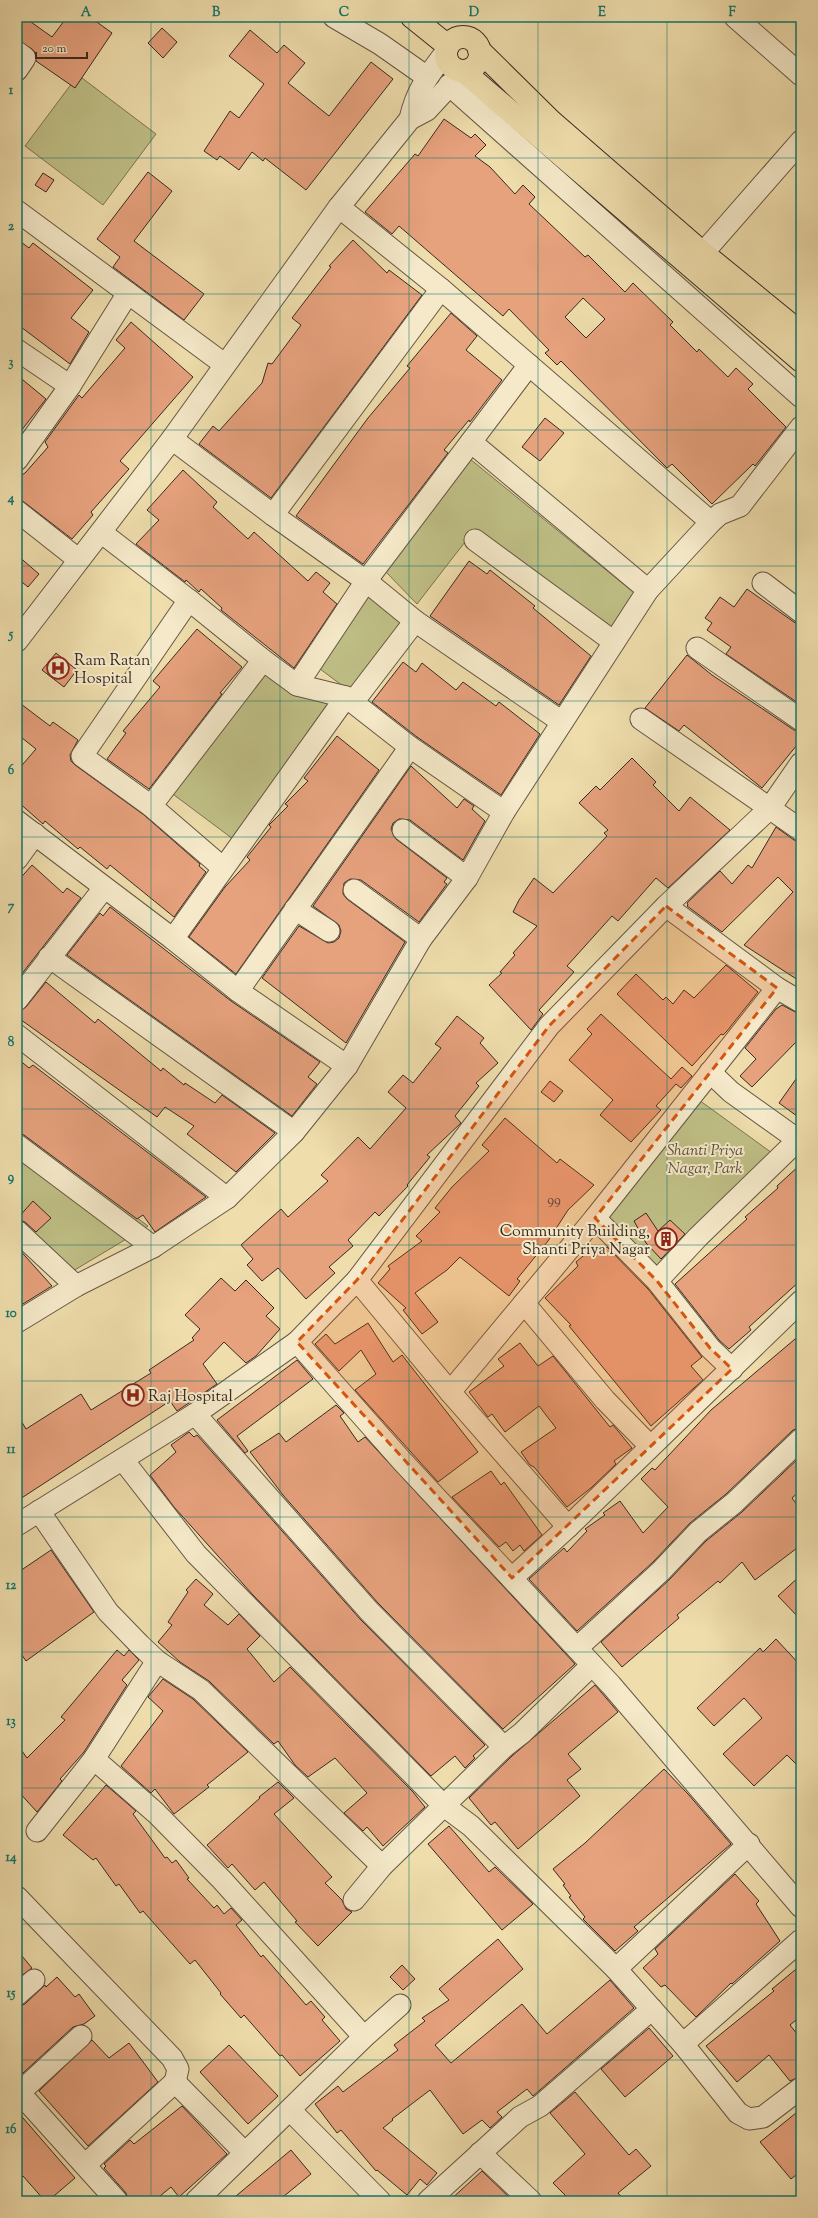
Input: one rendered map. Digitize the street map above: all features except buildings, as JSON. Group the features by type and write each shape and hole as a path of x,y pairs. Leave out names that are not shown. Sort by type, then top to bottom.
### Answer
{"main road":[{"path":"412,17 451,45"},
{"path":"438,17 451,45 449,63 453,67 456,78 602,189 801,361"},
{"path":"451,45 471,39 479,50 551,121 703,253 801,333"},
{"path":"456,78 476,64 480,55 479,50"}],"street":[{"path":"334,17 380,44 427,77"},
{"path":"735,17 801,75"},
{"path":"410,119 414,99 427,77 451,45"},
{"path":"17,52 25,58 17,70"},
{"path":"17,641 79,560 102,533 172,439 224,364 339,207 410,119 427,110 456,78 587,206 801,397"},
{"path":"703,253 801,141"},
{"path":"587,206 602,189"},
{"path":"339,207 441,289 711,522"},
{"path":"17,211 224,364"},
{"path":"273,515 441,289"},
{"path":"17,460 70,386 128,293"},
{"path":"17,350 70,386"},
{"path":"297,685 366,581 528,365"},
{"path":"17,1322 76,1286 153,1247 227,1198 294,1132 346,1066 421,939 468,878 504,812 648,590 711,522 720,514 740,506 801,427"},
{"path":"172,439 273,515 366,581 415,621 562,722"},
{"path":"471,442 648,590"},
{"path":"17,511 79,560"},
{"path":"102,533 297,685 349,700 410,747 504,812"},
{"path":"475,540 614,642"},
{"path":"763,583 801,612"},
{"path":"189,600 82,756 152,806 223,868"},
{"path":"173,939 223,868 349,700 415,621"},
{"path":"697,648 801,720"},
{"path":"152,806 263,660"},
{"path":"641,719 801,830"},
{"path":"238,991 295,908 410,747"},
{"path":"17,1525 195,1414 297,1342 357,1280 549,1026 666,906 770,808 801,763"},
{"path":"17,821 173,939 238,991 346,1066"},
{"path":"403,830 468,878"},
{"path":"17,859 35,834"},
{"path":"17,1000 104,888"},
{"path":"354,890 421,939"},
{"path":"666,906 777,988 801,1002"},
{"path":"295,908 329,930"},
{"path":"49,957 294,1132"},
{"path":"450,1392 595,1218 777,988"},
{"path":"17,1035 227,1198"},
{"path":"657,1281 698,1237 799,1141 731,1092 710,1072"},
{"path":"17,1145 153,1247"},
{"path":"595,1218 657,1281 706,1344 732,1369"},
{"path":"17,1231 76,1286"},
{"path":"357,1280 450,1392 568,1527"},
{"path":"512,1578 568,1527 801,1301"},
{"path":"524,1303 605,1400 650,1446"},
{"path":"297,1342 402,1461 611,1685 749,1844 801,1907"},
{"path":"195,1414 369,1611 504,1746"},
{"path":"577,1648 661,1571 698,1532 734,1503 801,1439"},
{"path":"123,1460 196,1554 443,1805 471,1826 616,1969 683,2044 738,2113 749,2119 763,2118 801,2088"},
{"path":"39,1511 108,1612 157,1661 201,1690 382,1866"},
{"path":"37,1831 94,1760 157,1661"},
{"path":"354,1900 382,1866 443,1805 504,1746 522,1733 592,1665"},
{"path":"94,1760 156,1812 173,1829 222,1880 364,2037"},
{"path":"616,1969 749,1844"},
{"path":"17,1897 172,2058 178,2069 175,2082 85,2166"},
{"path":"683,2044 801,1940"},
{"path":"17,1996 34,1980"},
{"path":"196,2201 364,2037 400,2005"},
{"path":"428,2201 520,2117 540,2106 652,2009"},
{"path":"81,2036 18,2091 117,2201"},
{"path":"175,2082 245,2153"},
{"path":"290,2110 380,2201"},
{"path":"480,2153 531,2201"}],"highlighted area":[{"path":"666,906 777,988 595,1218 657,1281 710,1348 732,1369 512,1578 297,1342 357,1280 549,1026"}],"green space":[{"path":"78,75 156,134 103,205 25,146"},
{"path":"470,459 638,596 613,631 475,529 417,604 384,570"},
{"path":"374,583 409,616 351,692 316,666"},
{"path":"262,651 333,705 233,839 162,786"},
{"name":"Shanti Priya Nagar, Park","path":"699,1100 772,1153 643,1279 587,1225"},
{"path":"17,1128 148,1226 73,1271 17,1218"}],"place":[{"name":"Ram Ratan Hospital","path":"58,668"},
{"name":"Community Building, Shanti Priya Nagar","path":"666,1239"},
{"name":"Raj Hospital","path":"133,1395"}]}
